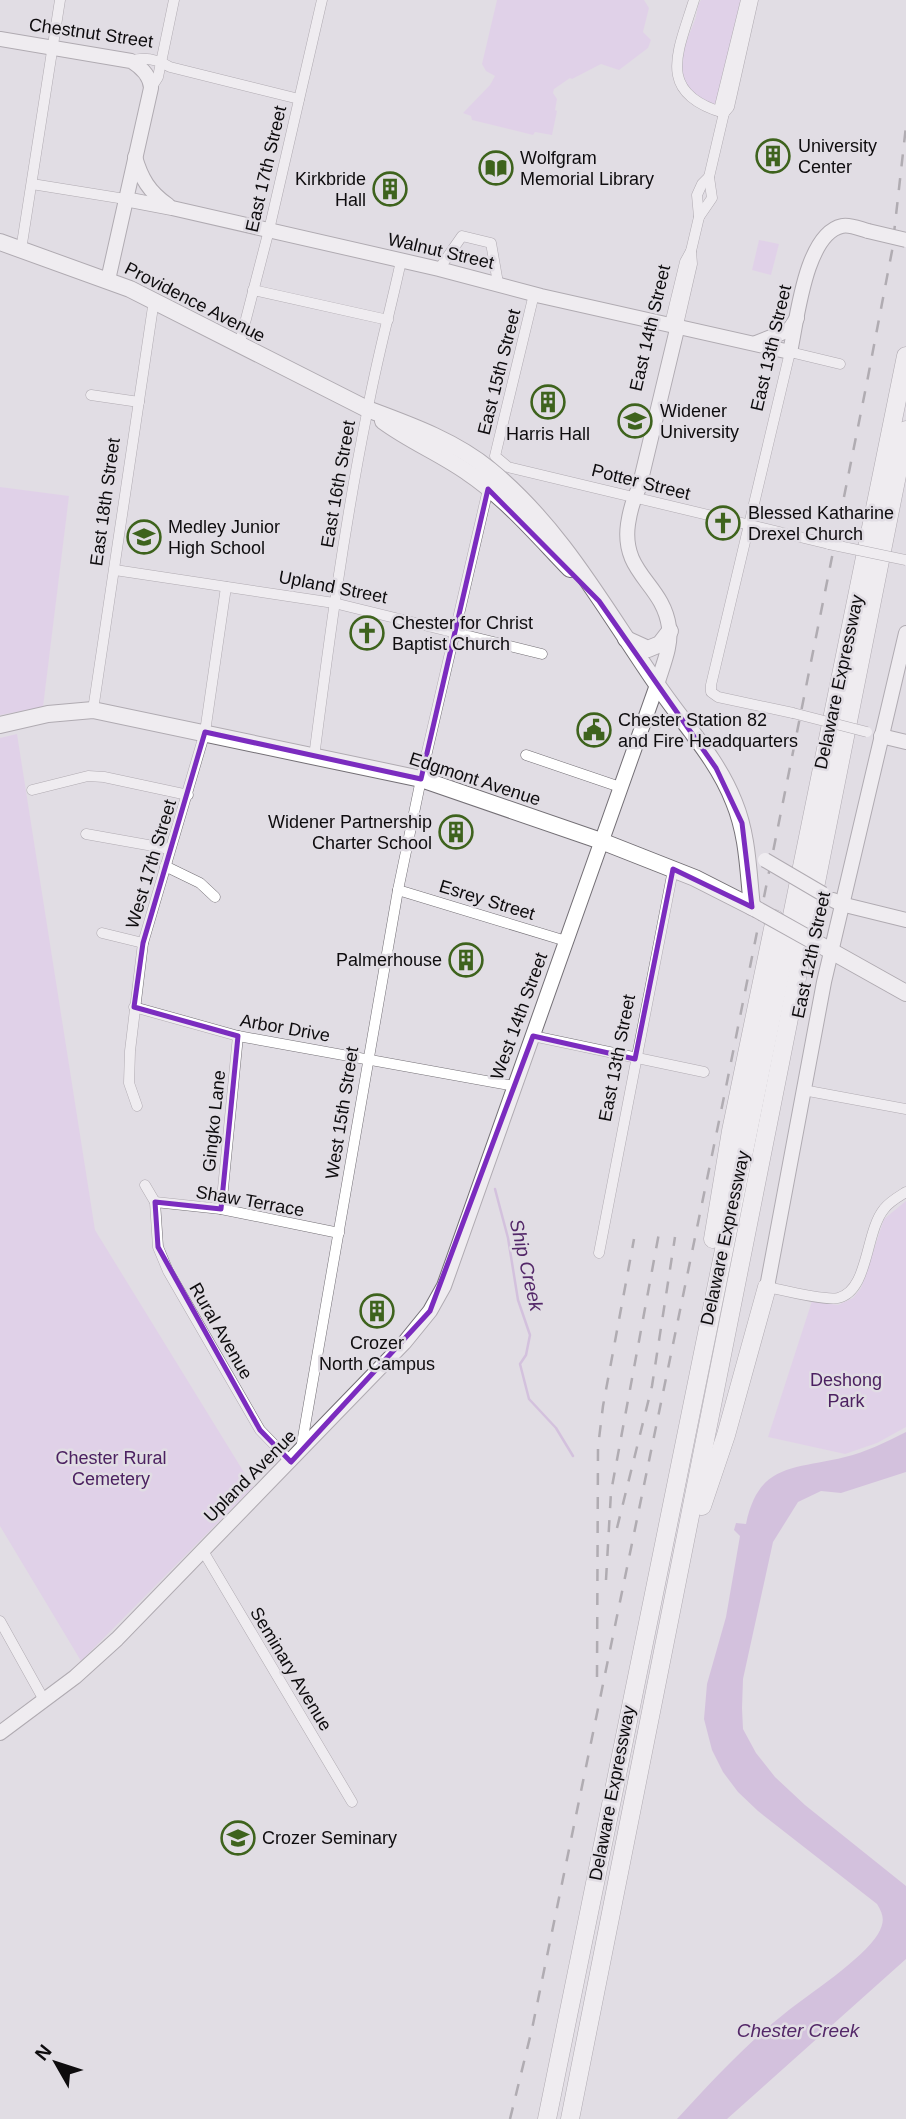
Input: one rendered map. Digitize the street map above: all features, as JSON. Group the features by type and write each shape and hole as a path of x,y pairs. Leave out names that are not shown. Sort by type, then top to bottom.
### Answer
{"highway":[{"name":"Delaware Expressway","path":"548,2113 906,356"},
{"name":"Delaware Expressway","path":"571,2112 906,430"},
{"path":"671,1501 678,1421 732,1130 775,919"},
{"path":"670,1617 697,1521 730,1423 767,1287"}],"main road":[{"name":"Providence Avenue","path":"0,242 108,280 154,300 239,346 367,409 405,423 494,464 563,545 726,785 742,823 747,844 754,908"},
{"name":"Providence Avenue","path":"367,409 399,433 457,465 488,489 538,536 599,601"},
{"path":"626,639 648,649 660,644 670,631"},
{"name":"Edgmont Avenue","path":"0,726 48,714 93,710 421,779 601,841 673,870 775,919 906,993"}],"street":[{"path":"22,250 60,0"},
{"path":"108,280 135,155 151,88 158,76 174,0"},
{"name":"East 17th Street","path":"239,346 269,230 322,0"},
{"path":"694,0 675,61 677,74 683,88 695,101 724,113"},
{"name":"East 14th Street","path":"724,113 720,106 746,0"},
{"name":"East 14th Street","path":"670,631 664,608 629,554 627,531 639,488 652,414 692,264 691,251 699,217 712,198 709,177 724,113 729,107 753,0"},
{"name":"Chestnut Street","path":"0,39 131,61 142,58 299,99"},
{"path":"131,61 146,73 151,88"},
{"path":"135,155 140,174 148,188 172,208"},
{"name":"Walnut Street","path":"32,184 172,208 439,268 534,294 840,364"},
{"name":"East 13th Street","path":"874,734 718,697 711,692 711,685 810,261 822,238 837,227 845,225 906,240"},
{"path":"439,268 462,236 491,243 498,283"},
{"name":"East 16th Street","path":"314,757 334,603 367,409 401,261"},
{"path":"253,290 388,320"},
{"name":"East 15th Street","path":"421,779 534,294"},
{"name":"East 18th Street","path":"93,710 154,300"},
{"path":"755,343 789,330 798,317"},
{"path":"91,395 139,402"},
{"name":"Potter Street","path":"494,464 906,560"},
{"name":"Upland Street","path":"115,570 334,603 542,654"},
{"path":"205,732 226,587"},
{"path":"601,841 657,685 670,631"},
{"name":"East 12th Street","path":"767,1287 874,734 906,633"},
{"name":"West 17th Street","path":"137,1106 129,1083 134,1007 144,943 205,732"},
{"path":"874,734 906,741"},
{"path":"526,755 620,787"},
{"path":"32,790 88,776 188,795"},
{"name":"West 15th Street","path":"295,1457 339,1233 398,890 421,779"},
{"path":"86,834 170,849"},
{"name":"West 14th Street","path":"473,1204 601,841"},
{"path":"747,844 765,860 841,904 906,920"},
{"path":"165,866 200,883 215,897"},
{"name":"East 13th Street","path":"599,1253 673,870"},
{"name":"Esrey Street","path":"398,890 566,940"},
{"path":"102,933 144,943"},
{"name":"Arbor Drive","path":"134,1007 238,1036 514,1086"},
{"name":"Gingko Lane","path":"221,1209 238,1036"},
{"path":"533,1036 704,1072"},
{"path":"803,1090 906,1109"},
{"path":"145,1185 155,1202"},
{"path":"767,1287 835,1299 848,1294 857,1286 871,1237 884,1208 906,1192"},
{"name":"Shaw Terrace","path":"155,1202 221,1209 339,1233"},
{"name":"Rural Avenue","path":"155,1202 158,1247 168,1271 260,1430 295,1457"},
{"name":"Upland Avenue","path":"0,1733 82,1671 203,1551 404,1343 430,1311 447,1278 473,1204"},
{"name":"Seminary Avenue","path":"203,1551 352,1802"},
{"path":"0,1621 44,1700"}],"highlighted area":[{"path":"488,489 599,601 716,768 742,823 752,907 673,869 635,1059 533,1036 430,1311 291,1462 260,1430 158,1247 155,1202 221,1209 238,1036 134,1007 143,943 205,732 421,779"}],"green space":[{"path":"497,0 644,0 649,8 643,32 651,40 648,48 619,70 601,64 570,78 554,89 557,111 552,135 535,132 533,135 472,120 471,116 463,113 490,85 495,76 486,71 482,64"},
{"path":"701,0 741,0 716,104 713,106 690,91 681,75 682,56"},
{"path":"759,240 779,244 771,275 752,270"},
{"path":"0,487 69,496 43,707 0,715"},
{"name":"Chester Rural Cemetery","path":"17,734 95,1230 253,1487 81,1661 0,1526 0,738"},
{"name":"Deshong Park","path":"906,1201 906,1427 877,1443 845,1454 768,1437 812,1301 838,1305 853,1298 861,1288 884,1219"}],"shaded area":[{"name":"Chester Creek","path":"906,1432 906,1472 841,1493 821,1491 798,1502 773,1542 743,1679 742,1708 743,1729 756,1753 775,1777 805,1805 906,1886 906,1959 727,2119 677,2119 756,2038 871,1944 882,1926 882,1915 877,1904 758,1811 738,1792 723,1772 712,1750 704,1719 707,1684 726,1617 740,1536 734,1530 736,1523 746,1524 760,1489 781,1472 853,1455"}],"waterway":[{"name":"Ship Creek","path":"495,1189 508,1238 518,1300 530,1335 526,1355 520,1364 529,1399 556,1428 573,1456"}],"railway":[{"path":"510,2119 532,2029 726,1087 867,382 892,251 906,126"},
{"path":"606,1580 611,1492 659,1233"},
{"path":"617,1528 652,1386 675,1237"},
{"path":"597,1677 598,1447 634,1239"}],"place":[{"name":"University Center","path":"773,156"},
{"name":"Wolfgram Memorial Library","path":"496,168"},
{"name":"Kirkbride Hall","path":"390,189"},
{"name":"Harris Hall","path":"548,402"},
{"name":"Widener University","path":"635,421"},
{"name":"Blessed Katharine Drexel Church","path":"723,523"},
{"name":"Medley Junior High School","path":"144,537"},
{"name":"Chester for Christ Baptist Church","path":"367,633"},
{"name":"Chester Station 82 and Fire Headquarters","path":"594,730"},
{"name":"Widener Partnership Charter School","path":"456,832"},
{"name":"Palmerhouse","path":"466,960"},
{"name":"Crozer North Campus","path":"377,1311"},
{"name":"Crozer Seminary","path":"238,1838"}]}
